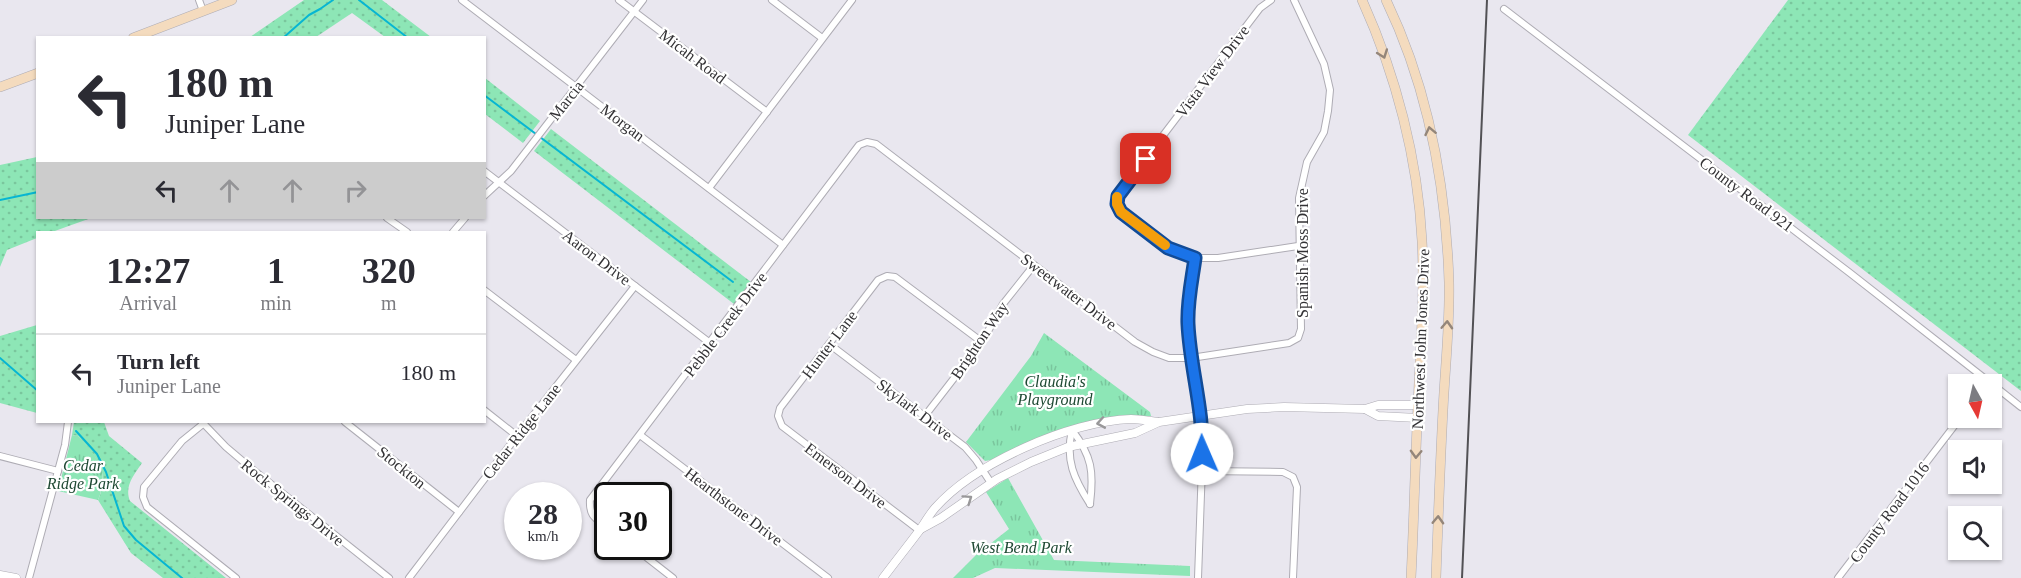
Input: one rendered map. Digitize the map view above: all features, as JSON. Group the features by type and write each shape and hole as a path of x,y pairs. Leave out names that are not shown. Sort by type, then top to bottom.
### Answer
{"main road":[{"path":"138,36 232,0"},
{"name":"Northwest John Jones Drive","path":"1362,0 1393,81 1406,129 1422,239 1424,290 1412,578"},
{"name":"Northwest John Jones Drive","path":"1386,0 1415,76 1428,121 1439,173 1446,235 1449,285 1436,578"},
{"path":"0,87 36,74"}],"street":[{"path":"199,0 203,11"},
{"name":"Morgan","path":"462,0 783,245"},
{"name":"Micah Road","path":"619,0 766,112"},
{"name":"Marcia","path":"486,194 511,171 643,0"},
{"path":"772,0 822,38"},
{"path":"709,188 852,0"},
{"name":"Vista View Drive","path":"1195,258 1168,248 1121,212 1117,204 1118,196 1260,8 1271,0"},
{"name":"Spanish Moss Drive","path":"1294,0 1324,64 1329,90 1324,132 1307,162 1299,198 1301,329 1298,338"},
{"name":"County Road 921","path":"1504,9 1850,273 1978,374"},
{"name":"Pebble Creek Drive","path":"604,482 859,145 867,142"},
{"name":"Sweetwater Drive","path":"867,142 876,144 1144,347 1170,358 1191,358 1289,343 1298,338"},
{"name":"Aaron Drive","path":"486,172 711,343"},
{"path":"388,219 406,231"},
{"path":"454,231 464,219"},
{"path":"1198,578 1203,438 1188,322 1189,295 1195,258 1218,258 1298,246"},
{"name":"Brighton Way","path":"924,417 982,342 1003,304 1034,265"},
{"name":"Hunter Lane","path":"778,416 780,408 878,280 887,276 895,277 982,342"},
{"name":"Cedar Ridge Lane","path":"409,578 635,286"},
{"path":"486,292 576,360"},
{"name":"Skylark Drive","path":"829,344 965,447 991,483"},
{"path":"2002,393 2021,407"},
{"path":"883,578 934,509 943,501 983,470 1024,447 1072,430 1103,422 1132,419 1159,422 1247,408 1365,409 1378,405 1418,405"},
{"path":"1365,409 1378,416 1418,418"},
{"path":"486,412 517,436"},
{"name":"Emerson Drive","path":"778,416 782,426 919,531"},
{"path":"919,531 991,483 1031,462 1068,447 1135,433 1159,422"},
{"path":"29,578 65,445 68,423"},
{"path":"203,423 182,441 144,487 143,497 147,507 236,578"},
{"name":"Rock Springs Drive","path":"203,423 252,469 389,578"},
{"name":"Stockton","path":"346,423 459,512"},
{"name":"County Road 1016","path":"1838,578 1953,428"},
{"path":"1072,430 1083,444 1087,454 1093,479 1090,504 1077,483 1068,447 1072,430"},
{"name":"Hearthstone Drive","path":"640,435 828,578"},
{"path":"0,456 58,471"},
{"path":"1202,471 1283,472 1293,477 1297,486 1293,578"},
{"name":"Pebble Creek Drive","path":"594,495 590,500 589,510 594,517"},
{"path":"650,560 674,578"},
{"path":"0,575 16,578"}],"green space":[{"path":"304,0 382,0 430,36 384,36 352,13 318,36 251,36"},
{"path":"1788,0 2021,0 2021,391 2002,374 1999,374 1688,135"},
{"path":"486,79 540,121 523,143 486,115"},
{"path":"551,129 751,282 734,304 534,151"},
{"path":"36,157 36,219 88,219 55,231 36,231 36,238 7,250 0,267 0,165"},
{"path":"36,326 36,413 0,403 0,336"},
{"name":"Claudia's Playground","path":"1044,333 1150,412 1151,416 1088,423 1068,428 985,461 966,442 1031,356"},
{"path":"74,423 104,423 109,436 142,463 129,486 130,501 226,578 163,578 131,553 98,500 103,481 100,465 78,436 72,435"},
{"name":"Cedar Ridge Park","path":"72,435 78,436 91,450 100,465 103,481 98,500 58,491"},
{"name":"West Bend Park","path":"1008,478 1054,560 1190,566 1190,576 995,568 973,578 953,578 976,555 1009,529 986,492"}],"waterway":[{"path":"285,36 309,15 333,0"},
{"path":"359,0 405,36"},
{"path":"486,97 733,282"},
{"path":"0,200 36,192"},
{"path":"0,358 36,389"},
{"path":"76,431 97,454 106,472 124,526 136,540 182,578"}],"railway":[{"path":"1462,578 1487,0"}],"slow traffic":[{"path":"1117,197 1117,204 1121,212 1165,245"}],"route":[{"path":"1146,159 1118,196 1117,204 1121,212 1168,248 1195,258 1189,295 1188,322 1202,427 1202,454"}]}
